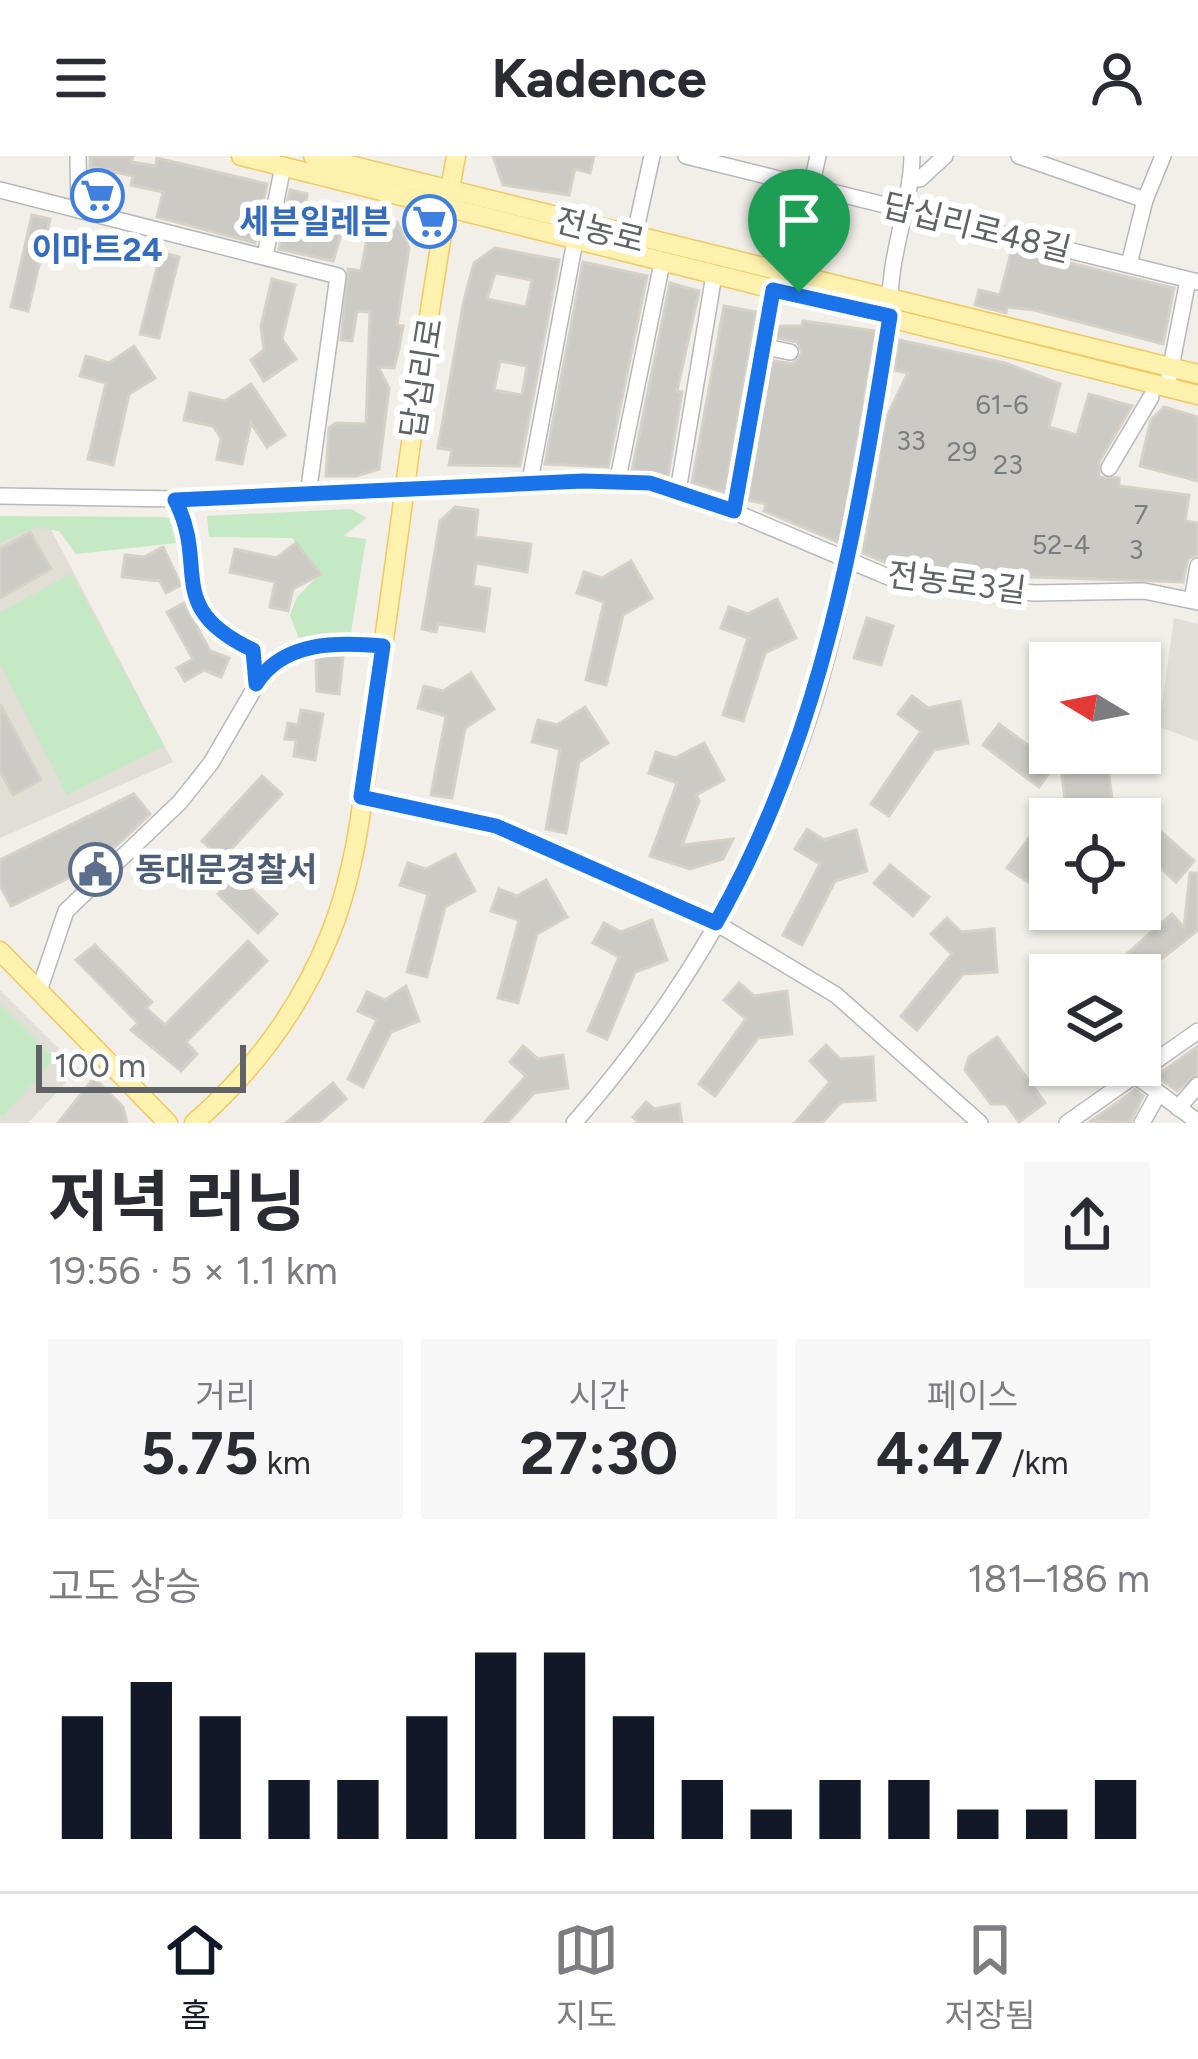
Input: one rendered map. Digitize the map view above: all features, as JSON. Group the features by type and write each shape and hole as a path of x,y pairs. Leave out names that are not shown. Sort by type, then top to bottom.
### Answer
{"main road":[{"name":"전농로","path":"241,156 634,238 1169,376 1198,374"},
{"name":"전농로","path":"313,156 575,241 773,290 890,307"},
{"name":"답십리로","path":"194,1123 260,1058 308,983 337,916 361,797 456,156"},
{"name":"전농로","path":"1169,376 1198,395"},
{"path":"0,951 168,1123"}],"street":[{"path":"78,156 79,210"},
{"path":"634,238 652,156"},
{"name":"답십리로48길","path":"686,156 1193,281"},
{"path":"811,187 818,156"},
{"path":"574,1123 661,1017 716,923 757,851 815,700 848,560 908,209 912,156"},
{"path":"910,179 920,179 945,156"},
{"path":"1019,156 1145,200"},
{"path":"1130,264 1145,200 1163,156"},
{"path":"265,256 283,166"},
{"path":"0,190 338,276 308,495"},
{"name":"전농로","path":"530,481 575,241"},
{"name":"전농로","path":"617,483 662,263"},
{"path":"678,491 714,275"},
{"path":"1169,376 1193,281"},
{"path":"734,511 773,290"},
{"path":"760,346 790,352"},
{"path":"1109,469 1151,397"},
{"name":"전농로3길","path":"0,496 175,500 530,481 650,483 734,511 878,575 925,583 1034,593 1144,591 1195,601 1198,566"},
{"path":"175,500 199,604 220,635 253,650 256,684"},
{"path":"40,988 66,911 180,802 212,763 268,665 322,643 383,646"},
{"path":"361,797 496,826 716,923 836,995 980,1123"},
{"path":"1161,1054 1198,1030"},
{"path":"1178,1108 1198,1085"},
{"path":"1067,1123 1114,1086"},
{"path":"1147,1086 1198,1122"},
{"path":"1142,1123 1157,1096"}],"shaded area":[{"path":"45,518 173,762 0,838 0,541"},
{"path":"1174,618 1198,624 1198,741 1161,728"},
{"path":"0,990 79,1069 28,1123 0,1123"}],"green space":[{"path":"351,509 367,518 343,536 366,539 351,633 300,642 290,615 297,597 321,573 292,538 209,537 207,516"},
{"path":"0,516 163,517 169,518 176,543 76,554 59,531 35,527 0,543"},
{"path":"71,573 164,746 67,795 0,663 0,613"},
{"path":"0,1004 55,1059 3,1116 0,1114"}],"building":[{"path":"90,156 133,156 131,162 156,166 157,158 267,184 255,243 157,217 163,192 131,185 133,176 90,167"},
{"path":"493,156 594,156 590,173 575,169 569,195 503,185"},
{"path":"290,190 307,194 306,201 348,212 333,261 279,249 282,232 300,237 306,215 286,210"},
{"path":"32,215 50,219 28,311 11,307"},
{"path":"371,217 397,222 409,248 397,325 403,326 394,368 378,367 389,388 379,469 356,476 326,476 329,428 336,423 366,424 370,312 357,311 352,341 341,340 348,269 361,271"},
{"path":"495,248 559,260 520,466 449,465 452,450 438,448 474,263","holes":["495,273 532,280 526,307 487,299","500,361 527,366 522,395 494,390"]},
{"path":"1012,249 1174,288 1163,344 1034,310 1007,307 1006,313 975,305 979,290 1000,295"},
{"path":"161,252 179,257 159,338 140,334"},
{"path":"583,262 647,276 608,467 545,464"},
{"path":"272,279 295,285 282,339 296,359 264,381 251,360 264,350 261,326"},
{"path":"670,283 699,291 677,391 682,392 668,476 632,471"},
{"path":"724,306 756,312 725,492 692,483"},
{"path":"803,321 876,331 840,543 764,511 766,504 748,500 770,360 793,364 802,353 797,342 774,337 777,326 802,326"},
{"path":"899,340 1005,363 1060,384 1049,427 1077,435 1089,394 1132,406 1099,462 1099,477 1119,478 1119,486 1189,495 1185,521 1198,523 1198,554 1188,559 1183,582 971,575 892,565 863,553 886,418 908,373 894,370"},
{"path":"134,346 155,378 129,394 113,465 88,459 106,383 80,376 86,356 109,363"},
{"path":"251,384 285,435 267,447 251,423 242,464 217,459 221,438 213,426 184,420 190,393 225,401"},
{"path":"1164,407 1198,417 1198,481 1140,466 1151,420"},
{"path":"455,507 478,510 475,537 531,544 527,572 476,563 473,586 490,589 484,631 438,624 436,632 422,629 440,521"},
{"path":"30,532 51,569 0,598 0,549"},
{"path":"296,543 321,574 293,589 288,611 270,607 275,582 230,572 235,549 276,558"},
{"path":"163,547 181,585 166,593 160,581 122,577 125,555 144,557"},
{"path":"631,561 652,598 623,615 606,685 586,680 604,602 577,593 584,572 602,578"},
{"path":"777,599 796,638 765,653 743,721 723,715 748,638 721,628 729,607 748,614"},
{"path":"184,603 210,651 229,658 221,677 204,670 185,681 177,668 193,659 167,612"},
{"path":"867,618 893,626 881,665 854,658"},
{"path":"343,656 339,694 317,691 316,658"},
{"path":"471,673 494,709 465,728 452,798 431,795 446,716 418,708 424,686 443,691"},
{"path":"912,696 928,708 960,701 968,743 934,750 889,816 871,804 921,731 898,714"},
{"path":"0,704 41,780 13,795 0,771"},
{"path":"585,707 608,743 579,762 566,833 546,829 560,749 532,742 538,720 557,725"},
{"path":"301,710 323,714 315,760 294,756 296,740 285,739 288,723 298,725"},
{"path":"999,724 1029,746 1029,774 1048,774 1039,787 983,745"},
{"path":"704,743 724,780 696,795 699,801 682,845 733,839 723,859 690,869 650,856 677,783 649,773 656,752 675,758"},
{"path":"1062,774 1109,774 1112,798 1065,798"},
{"path":"262,776 282,794 222,859 202,841"},
{"path":"134,794 150,814 117,845 83,871 11,906 0,885 0,860"},
{"path":"807,829 824,840 856,830 867,871 835,881 802,945 783,935 820,864 795,849"},
{"path":"1161,832 1194,861 1176,882 1161,868"},
{"path":"1029,838 1028,882 1007,868"},
{"path":"455,854 475,891 445,907 427,977 407,972 428,894 400,885 408,863 426,869"},
{"path":"890,865 929,897 913,916 874,883"},
{"path":"1190,873 1198,873 1198,930 1161,959 1161,954 1127,954 1154,930 1161,930 1172,914 1184,928"},
{"path":"237,875 277,914 258,933 218,894"},
{"path":"546,880 567,917 537,934 518,1003 498,998 519,920 491,911 499,889 517,896"},
{"path":"947,918 961,932 994,929 997,972 963,974 917,1030 901,1016 952,954 931,934"},
{"path":"652,920 667,960 635,972 607,1039 588,1031 619,957 593,943 604,923 621,932"},
{"path":"248,941 267,961 186,1042 197,1054 181,1071 131,1030 138,1023 76,960 95,945 152,1002 146,1008 165,1025"},
{"path":"739,983 754,996 787,991 792,1034 758,1038 715,1096 699,1084 746,1019 724,1000"},
{"path":"406,986 419,1021 391,1032 363,1087 348,1079 377,1020 358,1011 367,992 385,1000"},
{"path":"997,1037 1045,1103 1019,1122 1006,1104 991,1104 965,1070 969,1057"},
{"path":"826,1045 840,1059 873,1057 875,1100 841,1102 822,1123 795,1123 830,1082 810,1061"},
{"path":"523,1046 538,1059 563,1055 568,1088 534,1093 507,1123 484,1123 526,1076 510,1062"},
{"path":"1198,1046 1198,1073 1177,1091 1161,1080 1161,1072"},
{"path":"94,1078 123,1107 127,1123 58,1123"},
{"path":"333,1083 346,1099 318,1123 286,1123"},
{"path":"1135,1090 1143,1096 1130,1123 1091,1121"},
{"path":"646,1102 654,1109 679,1104 682,1123 639,1123 633,1117"}],"place":[{"name":"이마트24","path":"97,195"},
{"name":"세븐일레븐","path":"430,221"},
{"name":"동대문경찰서","path":"96,869"}],"route":[{"path":"773,290 799,292 890,316 848,560 815,700 757,851 716,923 496,826 361,797 383,646 322,643 268,665 256,684 253,650 220,635 205,618 193,591 182,513 175,500 583,481 650,483 734,511 773,290"}]}
